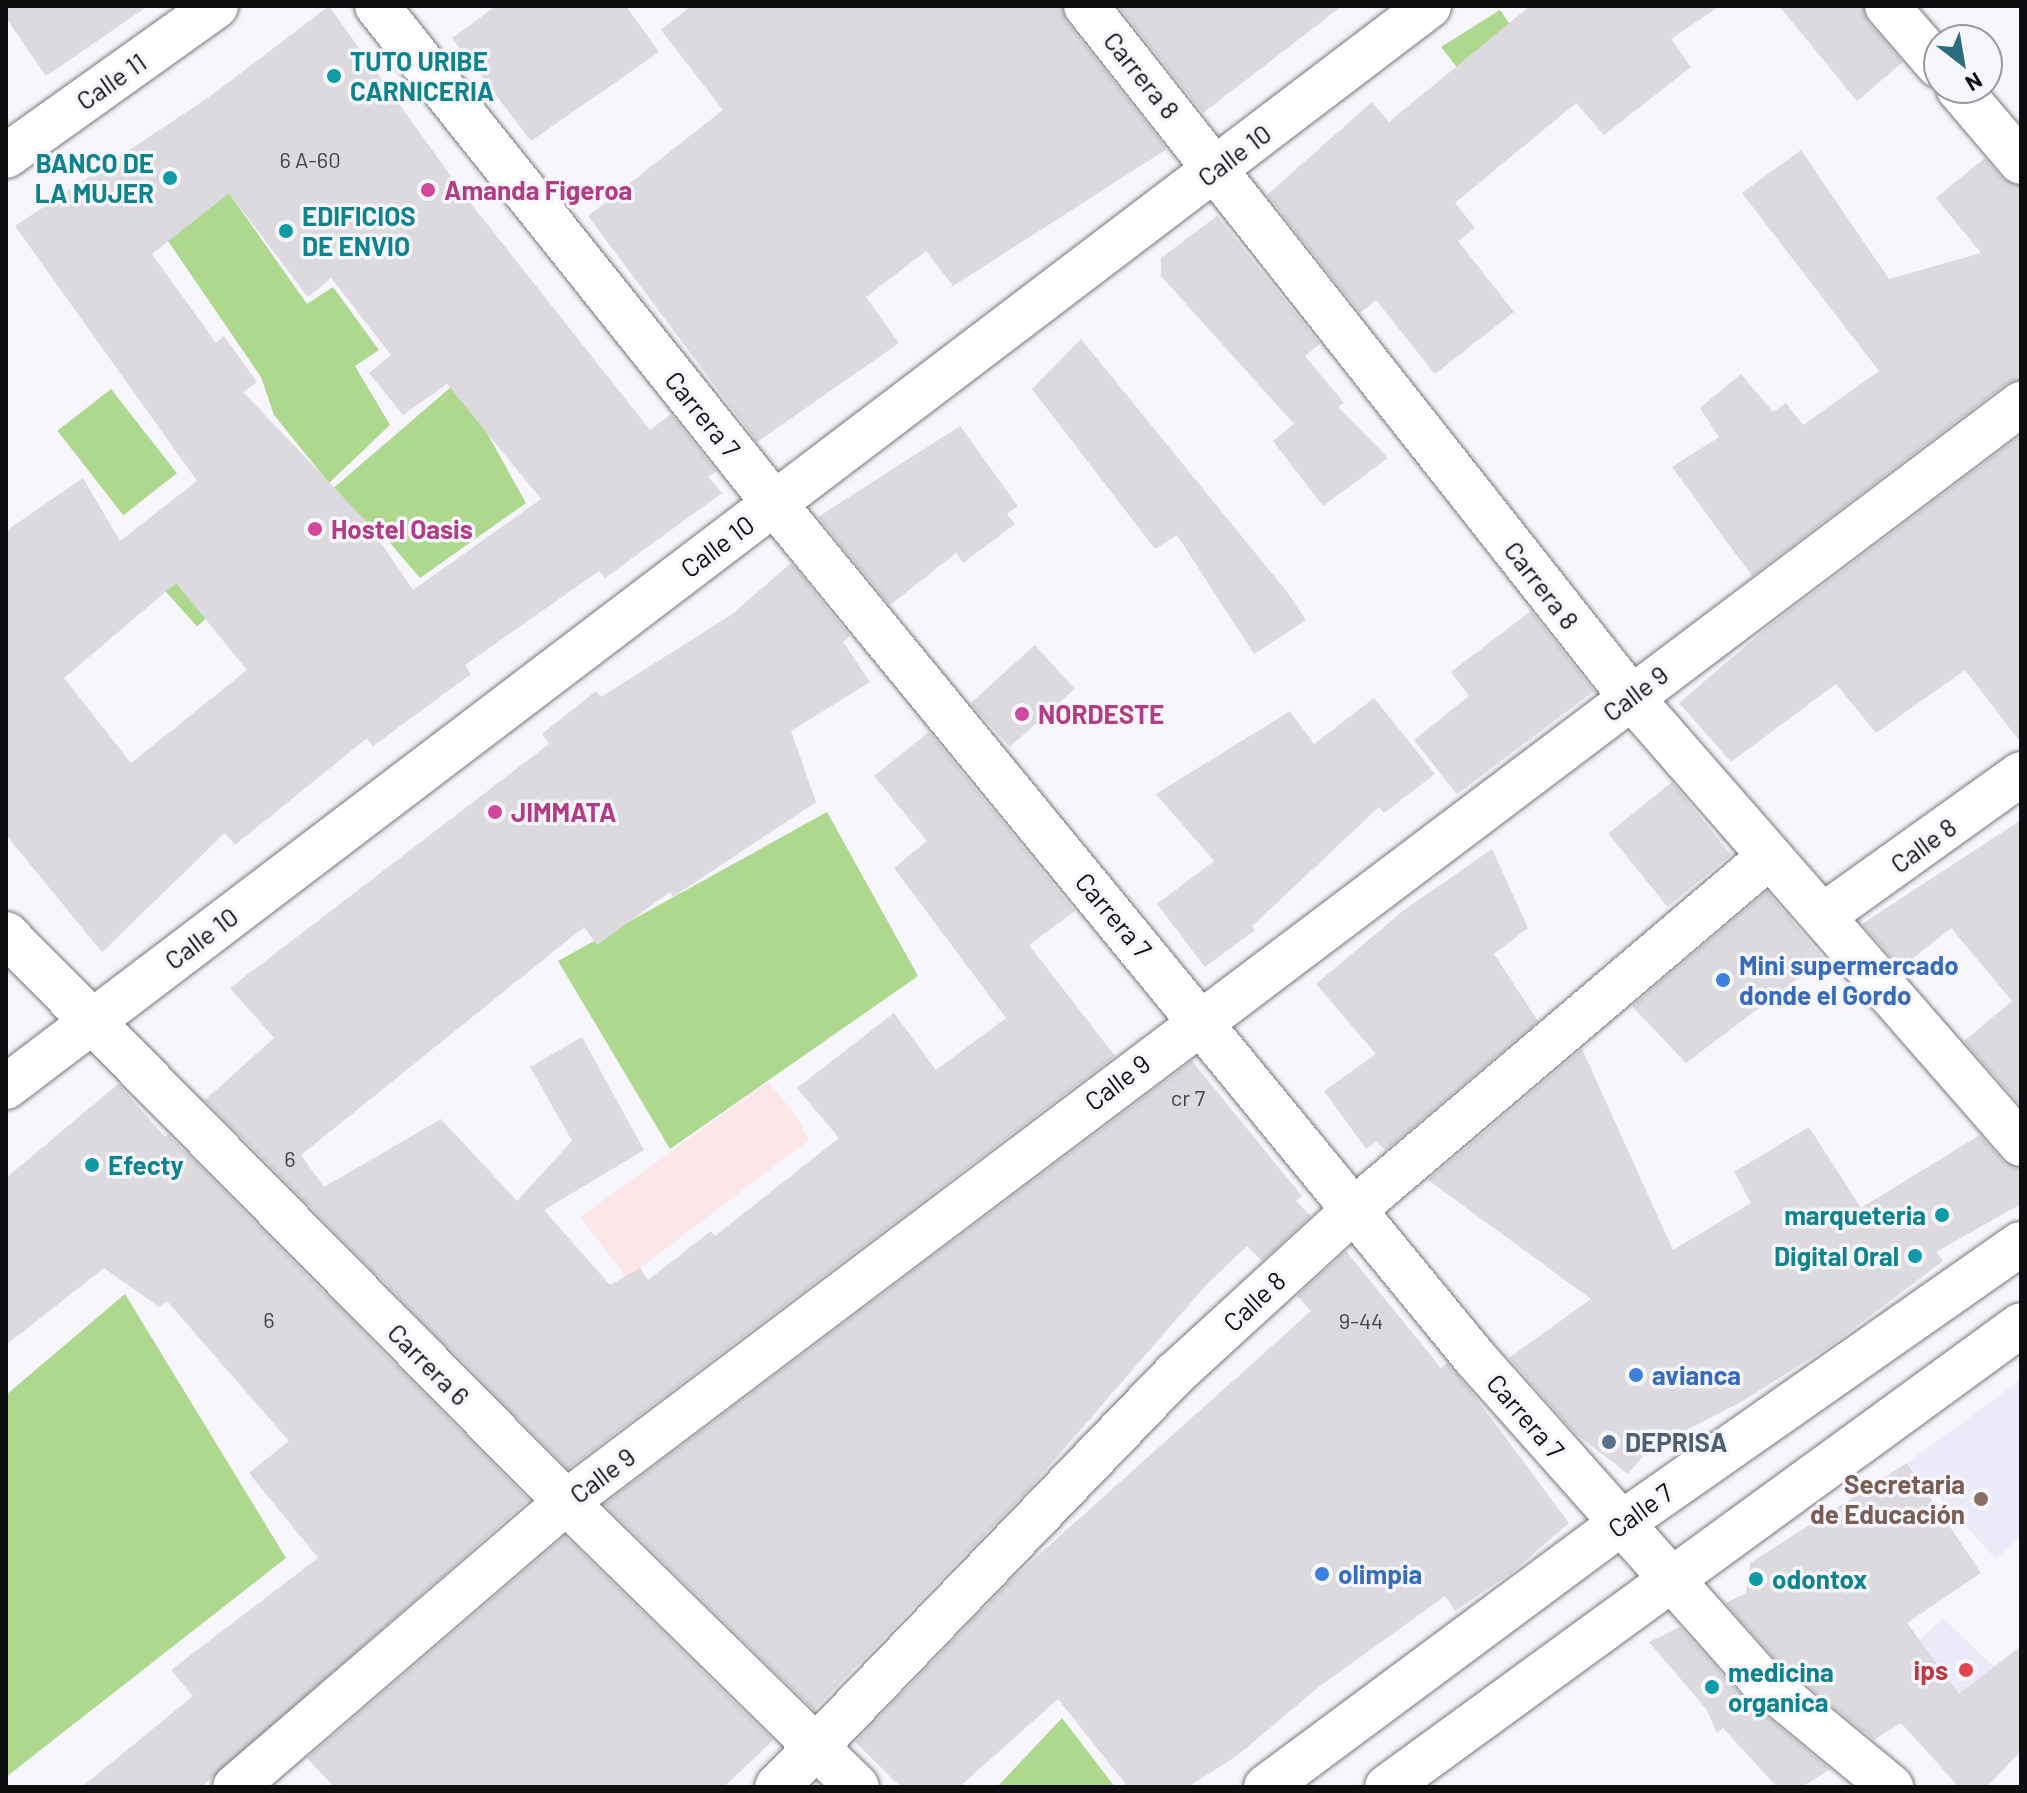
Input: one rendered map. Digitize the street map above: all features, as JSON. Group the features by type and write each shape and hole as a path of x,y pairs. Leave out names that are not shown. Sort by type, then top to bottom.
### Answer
{"street":[{"name":"Calle 11","path":"6,156 216,6"},
{"name":"Carrera 7","path":"377,6 774,503 1619,1525 1758,1677 1891,1787"},
{"name":"Carrera 8","path":"1086,6 1218,168 1631,697 2021,1144"},
{"name":"Calle 10","path":"6,1087 1429,6"},
{"path":"1887,6 1923,48"},
{"path":"1972,104 2021,162"},
{"name":"Calle 9","path":"235,1787 566,1502 1200,1019 2021,404"},
{"name":"Calle 8","path":"1824,915 2021,774"},
{"name":"Calle 8","path":"777,1787 1175,1374 1356,1208 1770,856"},
{"name":"Carrera 6","path":"6,934 566,1502 857,1787"},
{"name":"Calle 7","path":"1266,1787 1619,1525 2021,1244"},
{"path":"1387,1787 2021,1325"}],"shaded area":[{"path":"768,1082 795,1114 809,1140 627,1278 580,1217"},
{"name":"Secretaria de Educación","path":"2021,1380 2021,1535 1996,1559 1907,1463"},
{"name":"ips","path":"1943,1618 2021,1693 2021,1760 1912,1647"}],"green space":[{"path":"1500,10 1568,107 1521,148 1441,47"},
{"path":"229,193 307,304 333,287 379,350 355,366 390,425 329,483 274,415 261,377 168,241"},
{"path":"458,381 526,503 420,578 379,530 341,562 295,521"},
{"path":"111,389 177,473 123,515 57,431"},
{"path":"201,553 236,592 197,626 162,588"},
{"path":"827,812 918,976 670,1149 558,961"},
{"path":"125,1294 286,1558 6,1777 6,1395"},
{"path":"1062,1718 1115,1787 997,1787"}],"building":[{"path":"6,6 148,6 46,76 6,18"},
{"path":"329,6 468,200 650,430 671,414 716,471 708,477 722,493 605,578 599,571 465,665 471,674 373,746 367,738 235,845 225,833 102,952 6,835 6,531 83,478 120,541 197,481 15,226 212,95","holes":["229,193 308,297 331,278 391,355 369,373 403,415 447,384 541,499 413,590 366,521 243,392 257,382 224,336 216,343 152,254","176,583 247,670 131,763 64,678"]},
{"path":"496,6 626,6 659,52 531,141 452,38"},
{"path":"691,6 1062,6 1066,21 1167,149 953,286 926,251 866,297 899,343 757,442 588,216 723,110 661,30"},
{"path":"1118,6 1342,6 1203,113"},
{"path":"1530,6 1720,6 1671,39 1691,67 1604,135 1576,103 1455,203 1475,228 1458,241 1514,312 1435,374 1376,300 1360,313 1267,195 1372,102 1389,122"},
{"path":"1779,6 1863,6 1868,22 1903,62 1857,101"},
{"path":"1801,150 1889,279 1981,253 1936,198 1985,158 2003,179 2021,186 2021,380 2006,384 1752,576 1672,467 1719,437 1700,408 1741,374 1773,412 1786,403 1803,425 1879,371 1742,193"},
{"path":"1217,216 1320,344 1305,356 1344,403 1338,407 1388,458 1323,506 1273,441 1294,424 1161,276 1161,258"},
{"path":"1081,339 1287,592 1306,620 1254,654 1177,535 1155,549 1032,389"},
{"path":"960,426 1018,506 1007,514 1015,524 963,563 956,553 890,605 818,517"},
{"path":"2021,435 2021,743 1965,670 1876,733 1836,684 1731,762 1679,703 1769,626"},
{"path":"791,563 850,636 843,642 870,682 791,731 816,802 673,897 670,892 597,945 584,927 301,1155 324,1187 441,1119 517,1201 572,1141 530,1067 582,1037 644,1150 544,1210 610,1285 640,1268 648,1280 711,1231 715,1236 839,1138 797,1088 894,1013 936,1070 1006,1018 894,868 927,841 874,776 929,732 1075,911 1029,945 1115,1056 568,1469 205,1100 274,1038 230,988 549,744 542,734 596,691 601,697 731,615"},
{"path":"1531,611 1594,691 1457,794 1414,740 1469,696 1451,672"},
{"path":"1035,645 1074,689 1010,747 970,703"},
{"path":"1374,698 1435,774 1384,813 1379,807 1252,926 1255,930 1205,967 1157,904 1214,861 1156,794 1290,711 1314,744"},
{"path":"1672,782 1731,855 1667,907 1608,834"},
{"path":"2021,820 2021,1106 1964,1041 2012,1001 1951,928 1901,968 1862,924"},
{"path":"1492,849 1528,928 1494,954 1538,1021 1386,1150 1376,1142 1366,1149 1324,1091 1376,1054 1316,984 1404,910"},
{"name":"Mini supermercado donde el Gordo","path":"1767,891 1824,959 1686,1063 1632,1006"},
{"path":"1582,1049 1673,1250 1751,1203 1734,1172 1809,1127 1861,1208 1980,1135 2003,1161 2021,1168 2021,1204 1936,1252 1943,1261 1830,1346 1741,1402 1648,1450 1628,1474 1575,1433 1509,1358 1591,1299 1428,1180"},
{"path":"1192,1061 1302,1196 1296,1201 1311,1216 1262,1261 1247,1246 1207,1284 1030,1488 814,1710 604,1504"},
{"path":"118,1084 165,1137 168,1134 529,1500 202,1787 82,1787 193,1696 171,1670 318,1558 249,1473 289,1441 167,1301 159,1307 104,1268 6,1345 6,1178"},
{"path":"1346,1251 1441,1368 1447,1363 1470,1390 1569,1523 1511,1573 1455,1611 1445,1596 1316,1689 1238,1755 1188,1787 1128,1787 1058,1699 959,1787 901,1787 855,1742 1014,1577 1311,1311 1297,1296"},
{"path":"1907,1463 1981,1573 1907,1623 1959,1694 2021,1646 2021,1751 1987,1787 1959,1787 1901,1723 1874,1740 1775,1659 1726,1603 1746,1593 1750,1563"},
{"path":"565,1536 773,1740 724,1787 334,1787 307,1758"},
{"path":"1680,1627 1742,1696 1830,1769 1802,1787 1777,1787 1723,1728 1717,1733 1707,1710 1649,1642"}],"place":[{"name":"TUTO URIBE CARNICERIA","path":"334,76"},
{"name":"BANCO DE LA MUJER","path":"170,178"},
{"name":"Amanda Figeroa","path":"428,190"},
{"name":"EDIFICIOS DE ENVIO","path":"286,231"},
{"name":"Hostel Oasis","path":"315,529"},
{"name":"NORDESTE","path":"1022,714"},
{"name":"JIMMATA","path":"495,812"},
{"name":"Mini supermercado donde el Gordo","path":"1723,980"},
{"name":"Efecty","path":"92,1165"},
{"name":"marqueteria","path":"1942,1215"},
{"name":"Digital Oral","path":"1915,1256"},
{"name":"avianca","path":"1636,1375"},
{"name":"DEPRISA","path":"1609,1442"},
{"name":"Secretaria de Educación","path":"1981,1499"},
{"name":"olimpia","path":"1322,1574"},
{"name":"odontox","path":"1756,1579"},
{"name":"ips","path":"1966,1670"},
{"name":"medicina organica","path":"1712,1687"}]}
